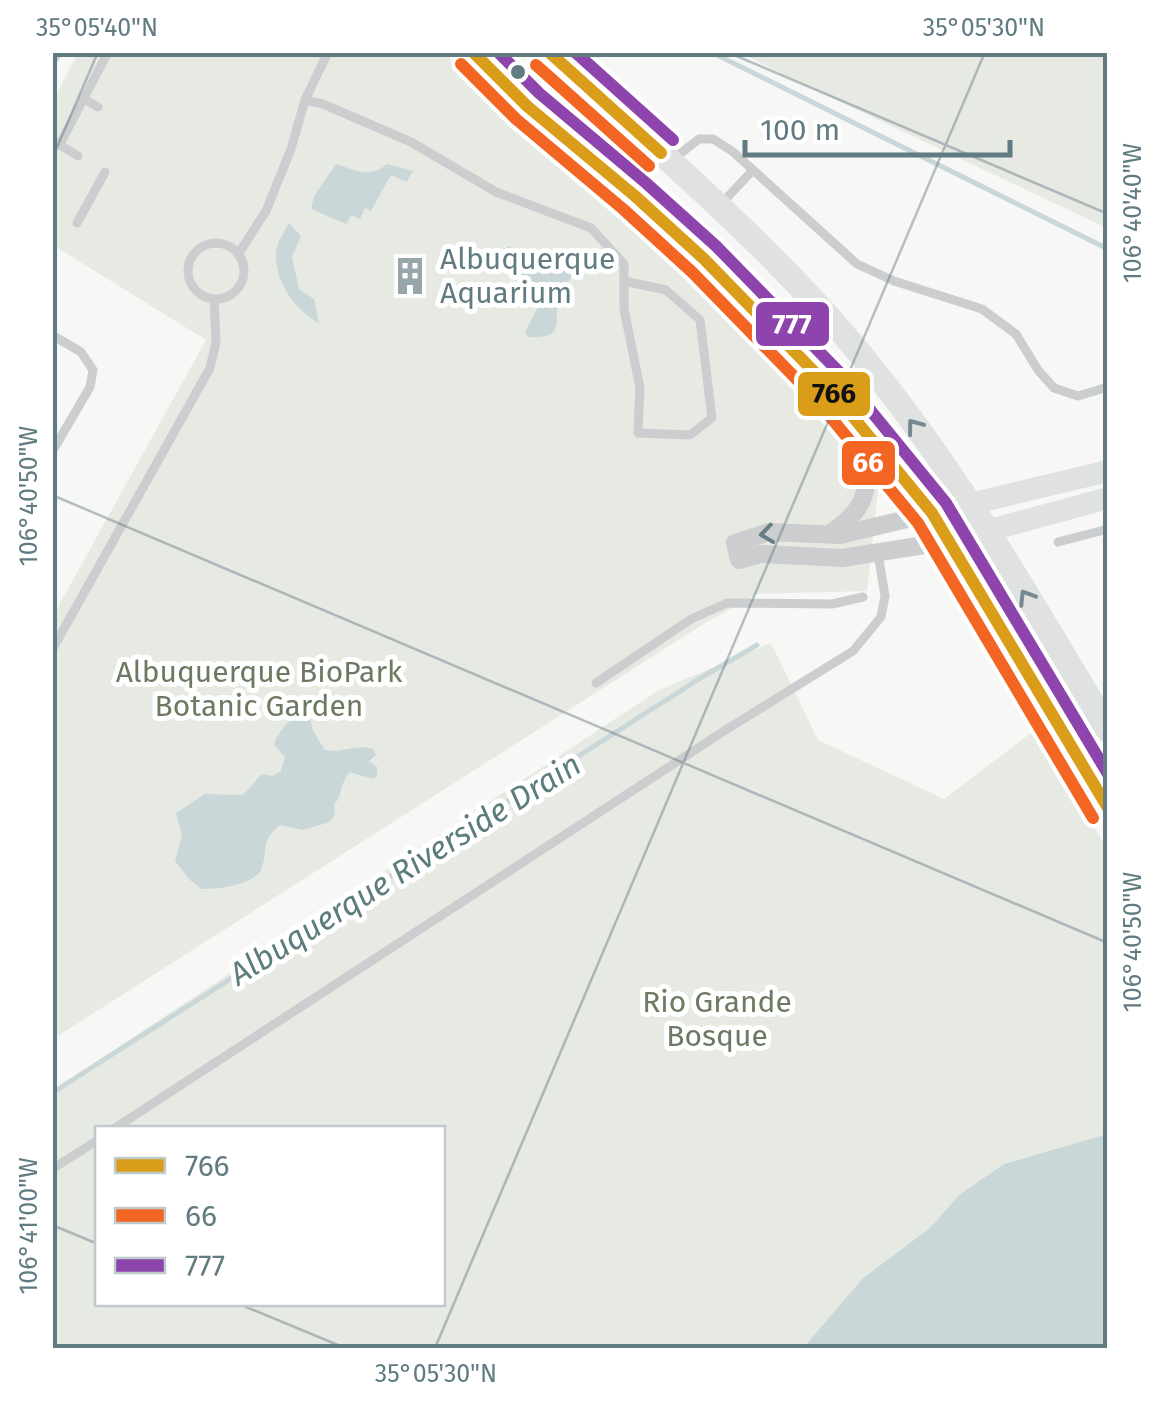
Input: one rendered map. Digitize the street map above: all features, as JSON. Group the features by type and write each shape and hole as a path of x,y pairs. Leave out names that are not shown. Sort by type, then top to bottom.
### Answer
{"main road":[{"path":"473,52 527,106 635,196 741,294 850,414 950,541 1108,809"},
{"path":"548,52 720,206 832,320 973,504 1108,730"}],"street":[{"path":"829,534 857,511 868,488 868,473 850,414"},
{"path":"1108,471 840,535 768,532 735,542 739,560 761,554 842,558 878,554 950,541 1108,498"}],"lane":[{"path":"78,156 56,142 108,52"},
{"path":"239,253 266,211 291,149 304,100 328,52"},
{"path":"83,98 98,107"},
{"path":"304,100 323,104 411,142 496,192 591,228 624,264 624,282 624,309 640,388 638,432 690,435 712,418 700,320 666,290 624,282"},
{"path":"670,162 699,139 712,140 732,151 858,264 894,282 982,310 1016,334 1054,388 1078,396 1108,387"},
{"path":"720,206 753,170"},
{"path":"77,223 105,172"},
{"path":"213,242 226,244 239,253 244,274 230,296 214,299 199,294 192,286 188,277 190,258 196,250 213,242"},
{"path":"52,650 210,368 216,342 214,299"},
{"path":"52,335 80,352 92,370 90,387 52,452"},
{"path":"1058,542 1108,529"},
{"path":"118,1126 853,651 880,617 885,596 878,554"},
{"path":"596,683 691,619 726,603 832,604 863,598"},
{"path":"52,1169 95,1142"}],"green space":[{"name":"Albuquerque BioPark Botanic Garden","path":"78,53 444,53 773,359 878,490 867,591 757,594 705,623 53,1039 53,616 206,340 53,245 53,101"},
{"path":"742,53 1107,53 1107,228 777,72"},
{"name":"Rio Grande Bosque","path":"771,643 818,740 944,799 1036,729 1107,849 1107,1134 1004,1164 959,1195 930,1228 863,1278 803,1348 53,1348 53,1090 659,690"}],"shaded area":[{"path":"336,164 363,172 387,164 413,171 407,182 391,175 371,211 365,208 360,219 351,215 346,224 311,209 314,196"},
{"path":"289,223 301,236 292,257 299,289 314,299 319,323 295,303 279,275 276,250"},
{"path":"508,246 550,264 572,262 575,270 561,292 555,330 550,334 528,337 525,332 544,296 542,288 500,261"},
{"path":"300,702 307,702 313,731 325,750 373,749 376,755 369,761 377,767 377,777 350,772 330,822 303,830 280,825 267,841 258,874 235,885 202,889 175,861 182,836 176,813 205,794 243,795 262,774 272,776 281,771 285,757 274,745"},
{"path":"1107,1134 1107,1348 803,1348 863,1278 930,1228 959,1195 1004,1164"}],"waterway":[{"path":"711,52 1108,249"},
{"name":"Albuquerque Riverside Drain","path":"52,1093 757,645"}],"transit line":[{"name":"766","path":"473,52 527,106 704,259 826,384 932,513 1108,808"},
{"name":"777","path":"498,52 539,93 716,246 840,373 946,503 1108,774"},
{"name":"766","path":"549,52 661,153"},
{"name":"777","path":"575,52 673,140"},
{"name":"66","path":"461,64 516,119 692,272 813,396 918,523 1093,818"},
{"name":"66","path":"536,65 649,166"}],"place":[{"name":"Albuquerque Aquarium","path":"410,276"}]}
